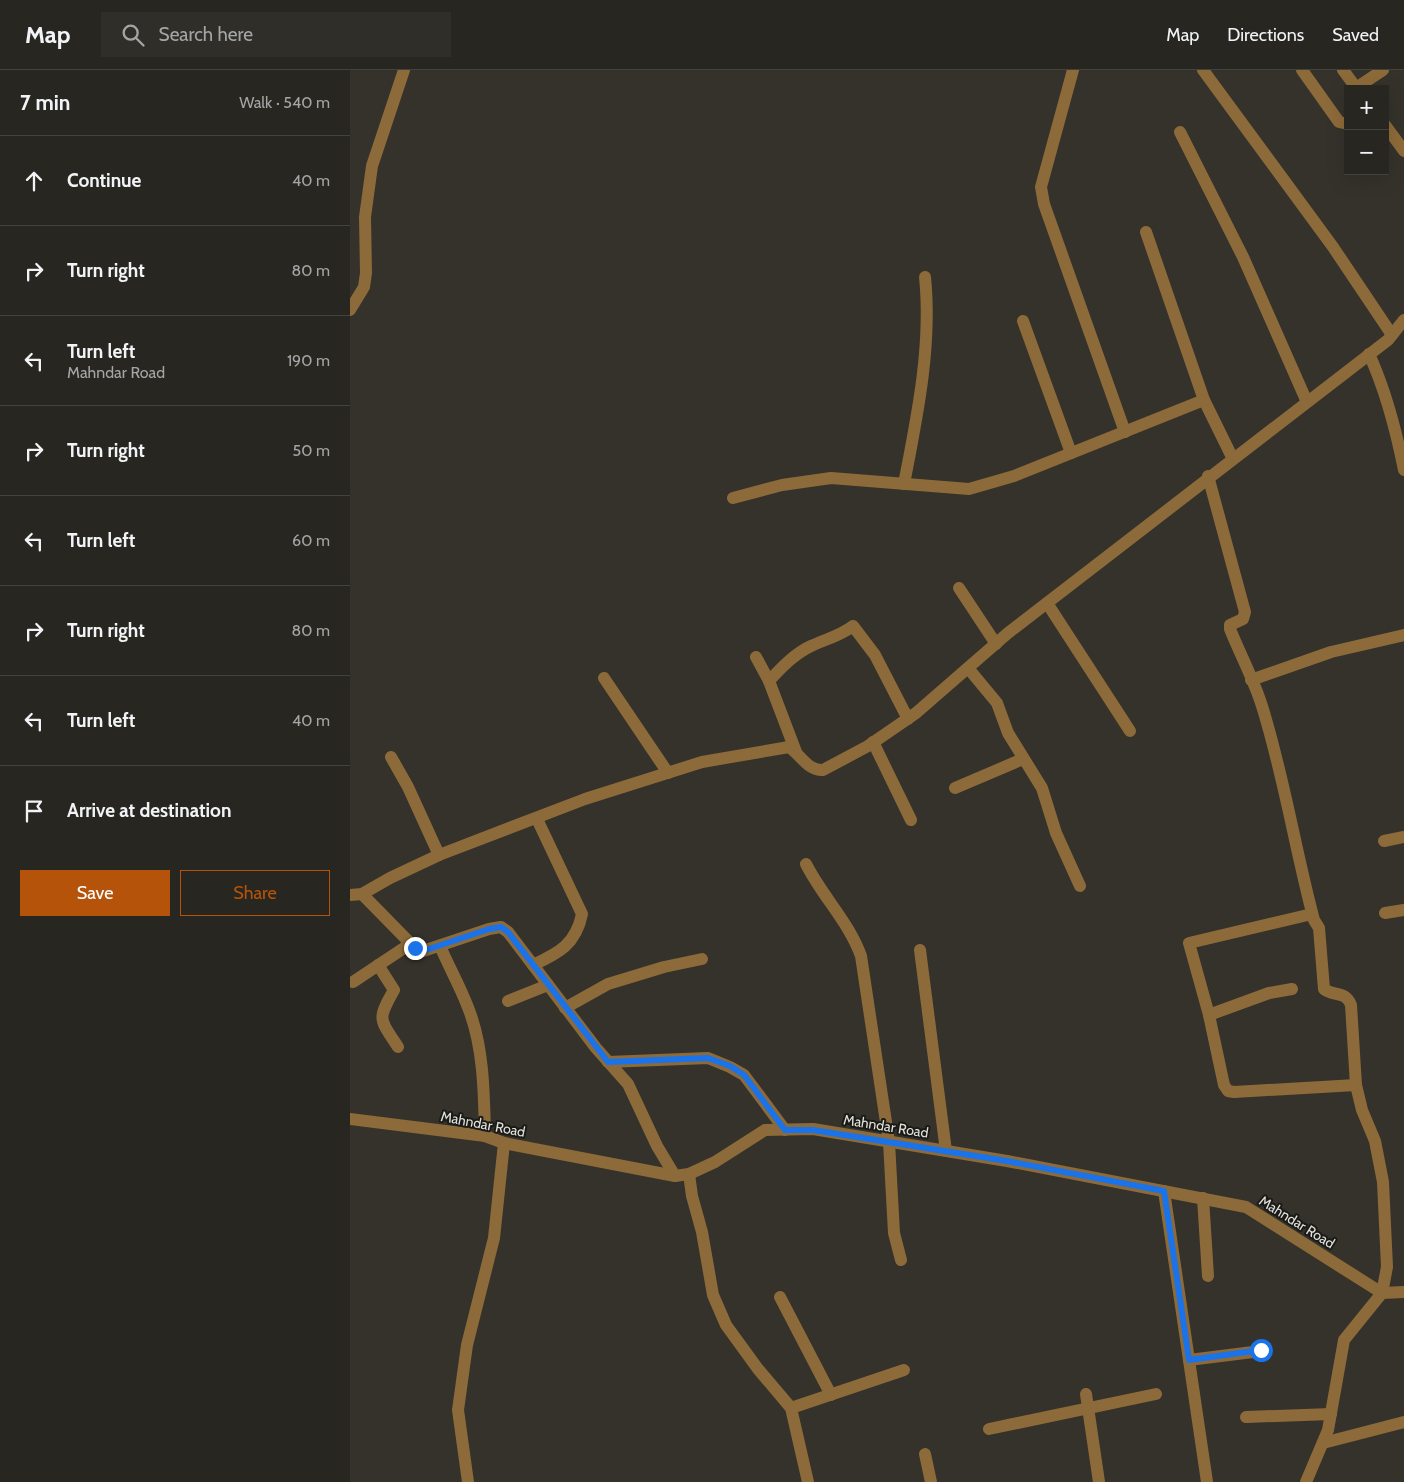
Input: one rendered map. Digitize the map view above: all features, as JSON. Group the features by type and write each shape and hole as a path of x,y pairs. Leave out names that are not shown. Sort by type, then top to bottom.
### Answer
{"street":[{"path":"350,310 364,286 365,280 365,217 372,166 404,70"},
{"path":"1073,70 1041,187 1047,213 1125,432"},
{"path":"1203,70 1333,247 1392,335"},
{"path":"1302,70 1339,122 1344,123"},
{"path":"1343,70 1355,85"},
{"path":"1361,85 1383,70"},
{"path":"1389,130 1402,145"},
{"path":"1180,132 1243,257 1307,402"},
{"path":"1146,232 1204,400 1233,459"},
{"path":"904,484 916,423 926,335 925,277"},
{"path":"675,1176 657,1146 628,1084 565,1008 508,932 501,927 489,929 423,951 410,944 356,894 439,856 585,799 702,762 779,747 789,747 816,771 824,770 908,719 1047,603 1208,476 1233,459 1369,354 1392,335 1404,320"},
{"path":"1023,321 1071,453"},
{"path":"1369,354 1380,378 1392,414 1404,470"},
{"path":"733,498 782,485 831,478 969,488 1014,476 1204,400"},
{"path":"1208,476 1245,612 1243,618 1230,626 1230,629 1262,704 1280,769 1298,858 1312,914 1319,928 1324,989 1328,992 1342,994 1348,998 1351,1005 1356,1085 1362,1110 1375,1141 1383,1182 1387,1258 1382,1294 1344,1340 1331,1414 1323,1443 1306,1482"},
{"path":"959,588 996,644"},
{"path":"1047,603 1130,731"},
{"path":"769,680 788,661 809,646 842,635 853,626 875,655 908,719"},
{"path":"1251,680 1331,652 1404,635"},
{"path":"756,657 769,680 796,752"},
{"path":"968,668 997,702 1008,733 1042,788 1056,833 1080,886"},
{"path":"604,678 668,773"},
{"path":"873,742 910,820"},
{"path":"392,757 408,787 439,856"},
{"path":"955,788 1023,758"},
{"path":"533,965 552,956 572,941 579,929 582,914 537,819"},
{"path":"1384,840 1404,837"},
{"path":"806,864 821,891 852,935 862,956 888,1142 894,1233 901,1260"},
{"path":"1385,914 1404,910"},
{"path":"1312,914 1189,943 1209,1015 1224,1085 1228,1091 1356,1085"},
{"path":"353,982 410,944"},
{"path":"440,946 469,1010 477,1043 484,1092 485,1136"},
{"path":"920,950 946,1151"},
{"path":"565,1008 608,984 664,967 702,959"},
{"path":"378,965 394,990 385,1002 382,1016 384,1026 398,1047"},
{"path":"508,1001 548,985"},
{"path":"1209,1015 1269,993 1292,989"},
{"path":"608,1062 708,1058 721,1062 744,1075 785,1130"},
{"name":"Mahndar Road","path":"350,1119 485,1136 504,1143 675,1176 689,1174 714,1162 765,1130 813,1130 946,1151 1246,1207 1382,1294"},
{"path":"468,1482 458,1410 467,1346 494,1238 504,1143"},
{"path":"689,1174 692,1196 702,1232 714,1295 726,1324 758,1369 791,1408 808,1482"},
{"path":"1164,1191 1207,1482"},
{"path":"1203,1198 1208,1276"},
{"path":"1382,1294 1404,1292"},
{"path":"780,1296 831,1395"},
{"path":"1189,1360 1261,1350"},
{"path":"791,1408 904,1370"},
{"path":"989,1429 1087,1400 1156,1394"},
{"path":"1087,1400 1099,1482"},
{"path":"1246,1417 1331,1414"},
{"path":"1323,1443 1404,1422"},
{"path":"925,1454 931,1482"}],"route":[{"path":"415,948 423,951 489,929 501,927 508,932 608,1062 708,1058 721,1062 744,1075 785,1130 813,1130 1007,1161 1164,1191 1189,1360 1261,1350"}]}
